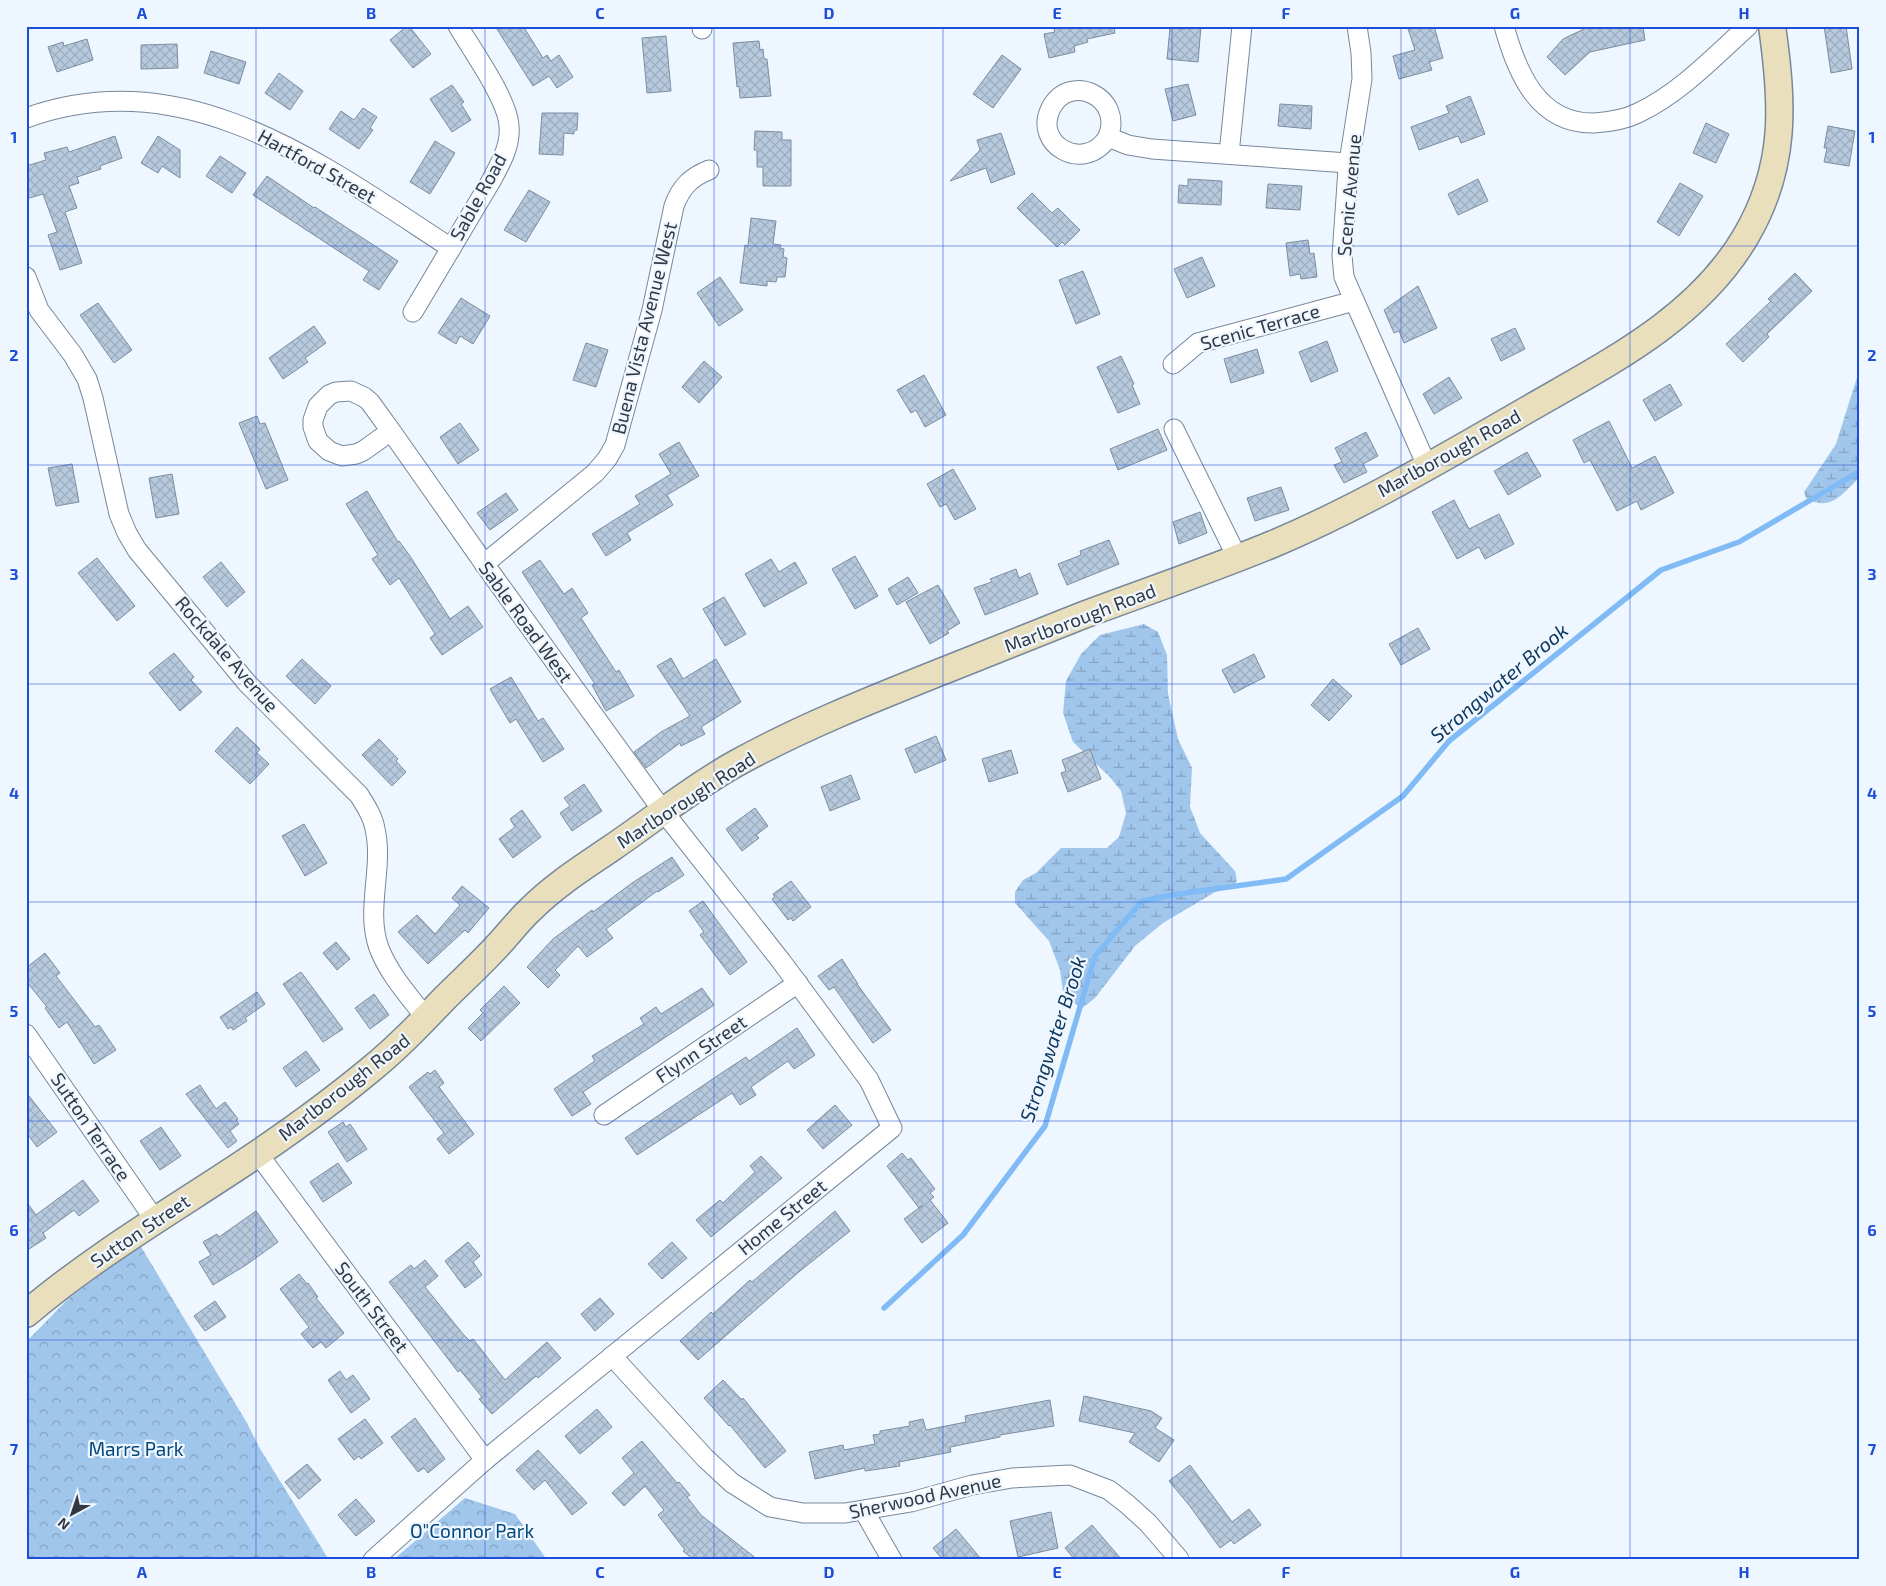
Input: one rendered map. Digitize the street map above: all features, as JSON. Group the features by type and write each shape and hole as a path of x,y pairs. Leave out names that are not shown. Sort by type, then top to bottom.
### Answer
{"street":[{"name":"Sable Road","path":"413,312 503,159 509,126 496,90 458,26"},
{"path":"1229,154 1242,26"},
{"name":"Scenic Avenue","path":"1357,26 1362,79 1348,163 1342,256 1344,277 1427,466"},
{"path":"1504,26 1522,75 1540,103 1560,117 1582,123 1611,122 1638,114 1692,78 1748,26"},
{"name":"Marlborough Road","path":"258,1154 391,1054 545,895 663,811 735,764 789,736 859,704 1270,545 1336,516 1624,354 1659,330 1717,276 1746,236 1766,195 1780,134 1780,94 1772,26"},
{"name":"Hartford Street","path":"26,118 74,104 110,101 146,103 181,108 210,115 239,124 294,149 337,174 451,248"},
{"path":"1108,137 1138,147 1348,163"},
{"name":"Buena Vista Avenue West","path":"484,564 595,473 607,459 614,445 652,310 674,206 679,194 688,182 709,170"},
{"name":"Rockdale Avenue","path":"26,277 30,299 73,355 87,380 93,398 120,514 127,533 137,550 248,683 359,795 370,812 378,850 374,904 379,947 388,967 426,1018"},
{"name":"Scenic Terrace","path":"1173,364 1198,342 1354,301"},
{"path":"1174,429 1237,557"},
{"name":"Sable Road West","path":"391,431 484,564 663,811"},
{"name":"Home Street","path":"373,1560 486,1460 892,1128 869,1080 798,984 663,811"},
{"name":"Flynn Street","path":"604,1115 798,984"},
{"name":"Sutton Terrace","path":"26,1034 155,1220"},
{"name":"Sutton Street","path":"26,1314 100,1257 258,1154"},
{"name":"South Street","path":"258,1154 486,1460"},
{"name":"Sherwood Avenue","path":"612,1356 705,1458 732,1483 770,1507 803,1513 825,1514 864,1511 1012,1478 1070,1475 1109,1490 1148,1523 1179,1559"},
{"path":"864,1511 892,1560"}],"green space":[{"path":"1860,368 1860,477 1836,499 1823,503 1815,502 1806,498 1804,492 1836,444"},
{"path":"1144,624 1158,632 1167,655 1168,694 1178,739 1192,768 1190,807 1200,833 1235,871 1237,881 1233,886 1215,892 1163,923 1135,946 1095,998 1081,1009 1063,992 1060,970 1049,941 1015,903 1015,892 1023,880 1036,873 1061,848 1107,848 1119,837 1126,813 1121,791 1109,776 1073,742 1063,713 1066,681 1081,654 1100,635"},
{"name":"Marrs Park","path":"140,1245 247,1423 259,1447 329,1560 26,1560 26,1342 68,1299"},
{"name":"O\"Connor Park","path":"465,1498 515,1514 547,1560 393,1560"}],"building":[{"path":"409,26 431,54 413,68 390,40"},
{"path":"495,26 523,26 543,58 547,55 551,61 559,55 573,77 557,88 549,76 533,86"},
{"path":"1053,26 1114,26 1115,33 1087,39 1088,42 1074,46 1075,52 1049,58 1044,34 1055,32"},
{"path":"1186,26 1201,26 1198,62 1167,59 1170,28 1185,29"},
{"path":"1407,26 1434,26 1443,58 1429,62 1432,70 1399,79 1393,56 1415,50"},
{"path":"1584,26 1643,26 1645,40 1590,52 1565,75 1547,57 1563,39 1584,29"},
{"path":"1824,26 1846,26 1852,69 1831,73"},
{"path":"666,36 671,91 647,93 642,38"},
{"path":"87,39 93,60 57,72 48,47 63,42 64,46"},
{"path":"759,41 760,50 763,49 764,59 767,59 771,96 740,98 739,86 737,87 733,43"},
{"path":"177,44 178,68 141,69 141,45"},
{"path":"211,51 246,62 239,84 204,73"},
{"path":"1002,55 1021,69 993,108 973,94"},
{"path":"279,73 303,91 290,110 265,93"},
{"path":"1188,84 1196,115 1173,121 1165,89"},
{"path":"452,85 464,102 461,104 471,120 452,132 430,99"},
{"path":"1470,96 1485,134 1461,143 1458,136 1419,150 1411,127 1449,113 1446,106"},
{"path":"1280,104 1312,106 1311,129 1278,126"},
{"path":"363,108 377,117 370,128 373,130 359,149 329,129 341,111 354,120"},
{"path":"542,113 578,113 577,130 574,130 574,134 564,133 563,155 539,154"},
{"path":"1706,123 1729,134 1716,163 1693,153"},
{"path":"1828,126 1855,131 1849,166 1824,162 1827,148 1824,148"},
{"path":"755,131 782,132 782,140 791,140 791,186 763,186 763,167 757,167 757,150 754,150"},
{"path":"1001,133 1015,174 991,183 986,168 950,181 980,150 977,140"},
{"path":"115,136 122,158 100,166 101,169 77,177 79,183 69,186 77,208 65,212 82,263 60,270 48,235 57,232 43,194 26,199 26,166 46,160 44,153 67,147 69,152"},
{"path":"158,136 180,150 180,178 162,166 158,173 141,163"},
{"path":"435,141 455,153 430,194 410,182"},
{"path":"220,156 246,173 232,193 206,176"},
{"path":"267,176 398,261 379,290 363,280 369,271 253,195"},
{"path":"1188,179 1222,181 1221,205 1178,203 1179,185 1188,186"},
{"path":"1478,179 1488,201 1458,215 1448,194"},
{"path":"1680,183 1703,196 1679,236 1657,222"},
{"path":"1268,184 1302,186 1300,210 1266,208"},
{"path":"529,190 550,202 526,242 504,230"},
{"path":"1032,193 1052,213 1058,208 1080,230 1065,245 1062,242 1057,247 1017,208"},
{"path":"751,218 776,221 773,244 781,245 780,248 784,249 783,257 787,258 785,277 777,277 776,282 767,281 767,286 740,283 745,245 748,246"},
{"path":"1308,240 1310,254 1314,253 1317,277 1301,279 1300,274 1290,276 1286,243"},
{"path":"1202,257 1215,286 1187,298 1174,269"},
{"path":"1083,271 1100,314 1076,324 1059,280"},
{"path":"1795,273 1812,291 1767,334 1769,337 1743,362 1726,344 1771,301 1768,299"},
{"path":"720,277 743,310 719,326 697,293"},
{"path":"1418,286 1437,328 1404,343 1399,331 1394,333 1384,310"},
{"path":"461,298 490,316 473,344 460,336 456,344 438,333"},
{"path":"98,303 132,350 114,363 80,315"},
{"path":"314,326 326,343 305,358 308,362 283,379 269,358"},
{"path":"1515,328 1525,349 1501,361 1491,339"},
{"path":"1327,341 1338,371 1311,382 1299,352"},
{"path":"586,343 608,350 596,387 573,380"},
{"path":"1257,349 1264,373 1231,383 1224,359"},
{"path":"1121,356 1134,384 1132,385 1140,404 1118,413 1097,367"},
{"path":"704,361 722,377 699,403 682,387"},
{"path":"924,375 946,415 925,427 916,410 911,413 897,390"},
{"path":"1449,377 1462,398 1434,414 1423,394"},
{"path":"1670,384 1682,405 1655,421 1643,400"},
{"path":"257,416 260,424 265,423 288,480 266,489 239,423"},
{"path":"1609,421 1632,468 1655,456 1674,493 1641,510 1637,501 1617,511 1590,460 1584,463 1573,440"},
{"path":"460,423 479,450 458,464 440,437"},
{"path":"1158,429 1167,450 1118,470 1110,449"},
{"path":"1366,432 1378,456 1363,464 1367,472 1344,483 1334,465 1342,462 1335,448"},
{"path":"679,442 699,476 667,495 673,505 627,533 631,540 606,556 592,534 640,504 635,496 671,474 659,454"},
{"path":"1527,452 1541,476 1508,495 1494,471"},
{"path":"72,464 79,502 56,506 48,468"},
{"path":"953,469 976,509 955,520 946,504 940,507 927,484"},
{"path":"172,474 179,514 156,518 149,478"},
{"path":"1281,487 1289,510 1255,521 1247,498"},
{"path":"367,491 398,542 410,556 450,619 468,606 483,627 442,655 430,638 435,634 399,578 390,585 372,559 378,555 346,504"},
{"path":"506,493 518,510 490,530 477,513"},
{"path":"1454,500 1469,529 1499,514 1514,544 1485,559 1479,547 1457,559 1432,512"},
{"path":"1200,512 1207,533 1179,544 1173,522"},
{"path":"1109,540 1119,564 1067,585 1058,564 1081,555 1080,551"},
{"path":"855,556 878,596 855,609 832,569"},
{"path":"97,558 135,606 117,621 78,573"},
{"path":"771,559 779,572 795,562 807,583 764,607 745,574"},
{"path":"540,560 564,594 572,588 588,613 581,618 616,672 619,670 634,696 606,711 592,685 595,684 522,572"},
{"path":"221,562 245,592 227,607 203,577"},
{"path":"1016,569 1019,578 1030,573 1038,594 985,615 974,588 992,582 990,579"},
{"path":"908,577 918,593 897,605 888,589"},
{"path":"938,585 960,623 947,631 949,633 930,644 906,602"},
{"path":"724,597 746,634 725,646 703,609"},
{"path":"1418,628 1430,649 1401,665 1389,644"},
{"path":"174,653 194,677 191,680 202,692 180,711 149,673"},
{"path":"1254,654 1265,677 1234,693 1222,670"},
{"path":"671,658 683,679 716,659 741,702 701,727 705,734 681,746 680,743 646,768 634,752 661,732 690,716 657,666"},
{"path":"302,659 331,686 315,704 286,676"},
{"path":"511,677 538,721 543,718 564,749 543,762 516,719 510,723 490,689"},
{"path":"1333,679 1352,696 1329,721 1311,705"},
{"path":"237,727 260,749 257,753 269,764 250,784 215,751"},
{"path":"936,736 946,760 915,773 905,749"},
{"path":"379,739 398,759 396,761 406,772 392,786 362,755"},
{"path":"1090,749 1101,779 1068,792 1061,773 1066,771 1062,760"},
{"path":"1011,750 1018,773 989,782 982,759"},
{"path":"851,775 860,799 830,811 821,787"},
{"path":"584,784 602,811 572,831 560,813 570,806 564,798"},
{"path":"755,808 768,826 756,835 759,838 742,851 726,829"},
{"path":"522,810 541,837 513,858 499,839 515,827 510,819"},
{"path":"304,824 327,863 305,876 282,836"},
{"path":"672,857 684,875 657,891 606,929 613,938 587,957 578,946 555,970 560,975 548,988 527,967 553,939 592,910 593,912 632,883"},
{"path":"791,881 811,907 793,921 791,918 788,920 772,899 775,897 773,894"},
{"path":"462,886 489,908 468,933 465,930 428,964 398,932 417,915 435,934 460,905 452,898"},
{"path":"703,901 747,962 730,975 700,935 704,932 689,911"},
{"path":"336,942 350,959 337,970 323,953"},
{"path":"45,953 60,973 56,976 95,1027 99,1025 116,1050 94,1064 67,1022 59,1028 45,1008 47,1007 26,981 26,968"},
{"path":"842,959 857,984 891,1030 873,1043 834,987 829,990 818,976"},
{"path":"301,972 343,1029 323,1042 283,984"},
{"path":"504,986 520,1003 481,1041 468,1028 483,1013 480,1010"},
{"path":"702,988 714,1005 583,1092 591,1104 572,1116 554,1089 595,1061 592,1056 644,1024 640,1018 656,1007 661,1014"},
{"path":"257,992 265,1004 245,1018 247,1021 233,1030 231,1027 228,1029 220,1017"},
{"path":"374,994 389,1015 370,1029 355,1008"},
{"path":"797,1028 815,1055 794,1069 788,1061 751,1087 756,1095 740,1105 732,1093 637,1155 625,1138 746,1057 749,1061"},
{"path":"306,1051 320,1070 296,1087 283,1068"},
{"path":"435,1070 444,1083 439,1087 474,1134 449,1154 437,1139 444,1133 409,1087 428,1072 430,1074"},
{"path":"200,1085 216,1109 225,1102 238,1119 236,1120 239,1124 230,1131 237,1141 228,1148 186,1094"},
{"path":"26,1092 57,1132 37,1147 26,1132"},
{"path":"835,1105 852,1125 823,1149 807,1130"},
{"path":"343,1122 346,1127 350,1124 367,1149 347,1162 328,1132"},
{"path":"161,1127 181,1156 160,1170 140,1141"},
{"path":"902,1153 908,1160 911,1158 935,1189 930,1193 934,1197 930,1200 948,1223 922,1243 904,1219 919,1208 887,1166"},
{"path":"761,1156 782,1178 711,1237 696,1220 720,1200 723,1203 755,1172 750,1166"},
{"path":"338,1163 352,1183 323,1202 310,1182"},
{"path":"83,1180 99,1201 79,1216 74,1210 43,1233 46,1238 26,1251 26,1201 36,1215"},
{"path":"256,1211 278,1242 246,1265 213,1285 199,1262 211,1255 203,1242 217,1234 219,1237"},
{"path":"835,1211 850,1231 800,1271 698,1360 680,1341 711,1312 713,1314 750,1280 752,1282"},
{"path":"468,1242 480,1256 473,1262 482,1275 465,1288 445,1261"},
{"path":"672,1242 687,1258 662,1279 648,1264"},
{"path":"425,1260 438,1276 425,1287 463,1334 470,1341 473,1339 505,1380 547,1342 561,1358 538,1378 536,1376 492,1414 479,1399 482,1397 460,1370 458,1372 389,1282 411,1265 414,1269"},
{"path":"299,1274 308,1283 318,1297 316,1298 344,1333 326,1348 321,1342 313,1348 301,1334 309,1327 280,1289"},
{"path":"600,1298 614,1314 595,1331 581,1314"},
{"path":"215,1301 226,1317 205,1331 194,1316"},
{"path":"340,1371 346,1380 353,1375 370,1399 351,1413 328,1380"},
{"path":"723,1380 742,1400 743,1398 786,1451 765,1468 730,1425 704,1398"},
{"path":"1084,1396 1151,1411 1162,1418 1155,1428 1174,1440 1159,1462 1129,1442 1135,1433 1079,1421"},
{"path":"1050,1400 1054,1426 1000,1435 1000,1437 950,1447 951,1452 899,1462 900,1466 865,1471 865,1468 815,1479 809,1452 843,1445 844,1450 875,1444 873,1435 880,1434 880,1431 910,1426 909,1422 923,1419 926,1430 966,1422 965,1416"},
{"path":"597,1409 612,1427 580,1454 565,1436"},
{"path":"415,1418 445,1459 428,1473 424,1468 418,1472 391,1437"},
{"path":"365,1419 383,1443 361,1459 359,1456 354,1460 338,1439"},
{"path":"642,1441 677,1483 679,1482 690,1495 687,1497 701,1515 758,1560 694,1560 683,1551 685,1550 658,1515 664,1510 645,1486 624,1506 612,1493 634,1473 622,1458"},
{"path":"538,1450 587,1503 572,1515 545,1480 534,1490 516,1470"},
{"path":"307,1464 321,1480 299,1499 285,1482"},
{"path":"1190,1465 1232,1522 1249,1509 1261,1525 1234,1544 1231,1540 1220,1548 1169,1481"},
{"path":"356,1499 375,1521 356,1536 338,1515"},
{"path":"1051,1512 1058,1548 1018,1557 1010,1521"},
{"path":"1092,1525 1122,1560 1075,1560 1065,1548"},
{"path":"956,1529 982,1560 943,1560 933,1548"}],"waterway":[{"name":"Strongwater Brook","path":"884,1308 963,1235 1045,1126 1095,956 1142,901 1286,879 1403,796 1449,741 1661,570 1739,542 1860,471"}]}
